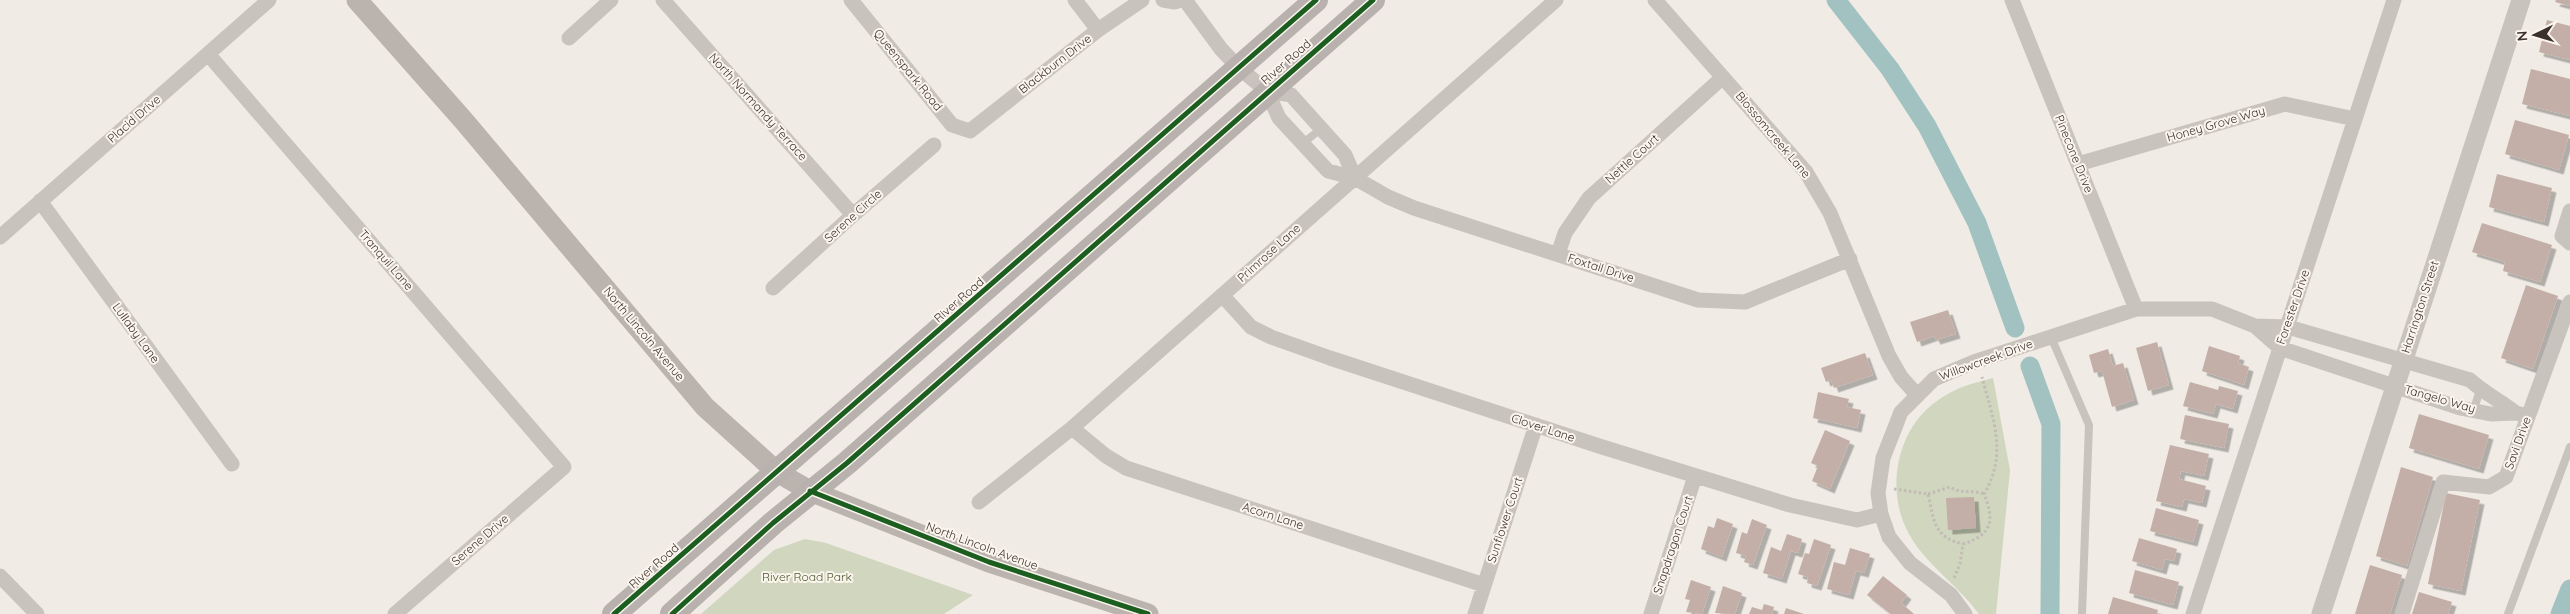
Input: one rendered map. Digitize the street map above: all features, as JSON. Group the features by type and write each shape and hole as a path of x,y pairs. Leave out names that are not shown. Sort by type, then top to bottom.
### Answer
{"main road":[{"name":"North Lincoln Avenue","path":"357,0 464,121 705,407 776,472 810,491 989,562 1148,614"},
{"name":"River Road","path":"614,614 1316,0"},
{"name":"River Road","path":"672,614 810,491 847,463 1267,91 1373,0"}],"street":[{"name":"Placid Drive","path":"0,237 269,0"},
{"path":"569,38 611,0"},
{"name":"North Normandy Terrace","path":"663,0 853,214"},
{"name":"Queenspark Road","path":"851,0 952,125 970,131"},
{"path":"1075,0 1098,30"},
{"name":"Blackburn Drive","path":"970,131 1098,30 1142,0"},
{"path":"1164,0 1175,2 1181,0"},
{"path":"1186,0 1221,49 1239,68 1267,91 1291,95 1345,155 1355,178"},
{"name":"Primrose Lane","path":"979,502 1072,428 1556,0"},
{"name":"Blossomcreek Lane","path":"1655,0 1806,172 1830,213 1889,356 1901,377 1917,395"},
{"name":"Forester Drive","path":"2193,614 2394,0"},
{"name":"Harrington Street","path":"2321,614 2521,0"},
{"name":"Pinecone Drive","path":"2018,1 2078,164 2136,309"},
{"name":"Tranquil Lane","path":"208,54 564,467"},
{"name":"Nettle Court","path":"1558,254 1565,233 1589,198 1723,77"},
{"name":"Foxtail Drive","path":"1267,91 1279,118 1328,171 1355,178 1388,197 1414,208 1698,300 1746,302 1850,260"},
{"name":"Honey Grove Way","path":"2078,164 2285,104 2355,119"},
{"name":"Serene Circle","path":"773,288 853,214 934,145"},
{"name":"Lullaby Lane","path":"40,202 232,464"},
{"path":"2570,211 2562,236 2570,243"},
{"name":"Clover Lane","path":"1222,295 1251,327 1271,337 1536,425 1790,504 1857,520 1881,514"},
{"name":"Savi Drive","path":"2402,614 2443,482 2489,487 2506,477 2522,415 2570,302"},
{"name":"Willowcreek Drive","path":"1966,614 1951,595 1910,563 1889,537 1881,514 1878,493 1883,458 1901,412 1934,379 2050,337 2136,309 2212,309 2255,326 2280,348 2394,386"},
{"name":"Willowcreek Drive","path":"2255,326 2288,326 2402,361"},
{"name":"Tangelo Way","path":"2402,361 2470,380 2480,390 2496,397 2522,415"},
{"name":"Tangelo Way","path":"2394,386 2460,408 2474,409 2491,414 2522,415"},
{"name":"Sunflower Court","path":"1475,614 1536,425"},
{"name":"Acorn Lane","path":"1072,428 1106,456 1126,468 1484,585"},
{"name":"Serene Drive","path":"395,614 564,467"},
{"name":"Snapdragon Court","path":"1651,614 1696,476"},
{"path":"0,576 37,614"}],"lane":[{"path":"1302,144 1322,128"},
{"path":"2050,337 2090,425 2082,614"},
{"path":"2474,409 2480,390"},
{"path":"2508,614 2570,446"}],"path":[{"path":"1982,377 1997,436 1997,464 1992,480 1984,494"},
{"path":"1894,489 1928,494 1950,487 1957,492 1972,491 1984,494"},
{"path":"1928,494 1930,512 1940,534 1946,539 1963,544 1981,535 1990,524 1991,510 1984,494"},
{"path":"1951,583 1960,564 1963,544"}],"green space":[{"path":"1993,378 2010,470 1996,614 1979,614 1924,556 1909,534 1897,499 1897,481 1899,462 1904,444 1912,428 1923,413 1937,401 1957,389"},
{"name":"River Road Park","path":"805,539 826,543 973,595 944,614 701,614 774,550"}],"building":[{"path":"2556,0 2570,0 2570,6 2555,2"},
{"path":"2547,20 2570,26 2570,60 2539,52"},
{"path":"2531,69 2570,79 2570,116 2522,104"},
{"path":"2515,120 2569,135 2559,170 2505,154"},
{"path":"2497,174 2552,188 2544,222 2489,207"},
{"path":"2482,223 2552,245 2540,282 2503,271 2505,262 2472,252"},
{"path":"2526,285 2558,296 2533,369 2501,358"},
{"path":"1948,310 1956,334 1936,340 1934,336 1917,342 1910,322"},
{"path":"2157,342 2169,385 2148,391 2136,348"},
{"path":"2209,346 2240,356 2238,363 2249,367 2244,385 2202,371"},
{"path":"2108,349 2113,366 2123,363 2134,400 2112,407 2102,371 2094,373 2089,355"},
{"path":"1865,353 1873,375 1834,388 1831,380 1826,382 1821,368"},
{"path":"2190,382 2218,390 2219,386 2238,391 2233,409 2216,404 2213,414 2183,406"},
{"path":"1818,392 1849,399 1847,407 1861,410 1857,428 1813,418"},
{"path":"2419,414 2489,435 2479,469 2409,448"},
{"path":"2185,415 2229,424 2224,448 2180,439"},
{"path":"1825,430 1850,441 1830,489 1812,481 1818,466 1811,463"},
{"path":"2170,445 2209,454 2204,476 2181,471 2179,479 2206,486 2202,503 2184,499 2182,507 2156,501"},
{"path":"2401,467 2433,477 2407,566 2376,556"},
{"path":"2446,493 2480,500 2461,591 2428,584"},
{"path":"1974,497 1976,528 1948,530 1946,498"},
{"path":"2156,508 2199,520 2193,542 2150,531"},
{"path":"1717,518 1733,524 1722,557 1701,549 1708,526 1714,528"},
{"path":"1752,519 1767,525 1753,565 1744,562 1746,556 1736,553 1742,532 1747,534"},
{"path":"1787,534 1802,539 1798,553 1791,551 1782,579 1763,573 1771,547 1781,551"},
{"path":"2139,538 2177,549 2174,561 2165,559 2162,570 2132,561"},
{"path":"1814,539 1831,545 1817,586 1807,583 1808,577 1798,574 1805,553 1809,554"},
{"path":"1850,548 1870,554 1864,573 1856,571 1849,595 1827,589 1834,562 1845,565"},
{"path":"2370,565 2402,575 2390,614 2355,614"},
{"path":"2135,570 2179,582 2173,605 2129,593"},
{"path":"1883,576 1907,595 1901,603 1914,614 1891,614 1867,595"},
{"path":"1691,580 1711,587 1702,614 1686,612 1690,600 1685,599"},
{"path":"1723,586 1742,593 1735,614 1715,613"},
{"path":"2419,592 2452,602 2448,614 2412,614"},
{"path":"2113,597 2158,610 2157,614 2108,614"},
{"path":"1764,604 1774,607 1772,614 1749,614 1752,607 1762,610"},
{"path":"1786,608 1804,614 1784,614"}],"waterway":[{"path":"1836,0 1890,69 1927,126 1977,223 2015,328"},
{"path":"2030,366 2051,424 2050,614"},
{"path":"2560,614 2570,589"}],"cycle path":[{"path":"614,614 1316,0"},
{"path":"672,614 773,523 847,463 1373,0"},
{"path":"810,491 989,562 1148,614"}]}
